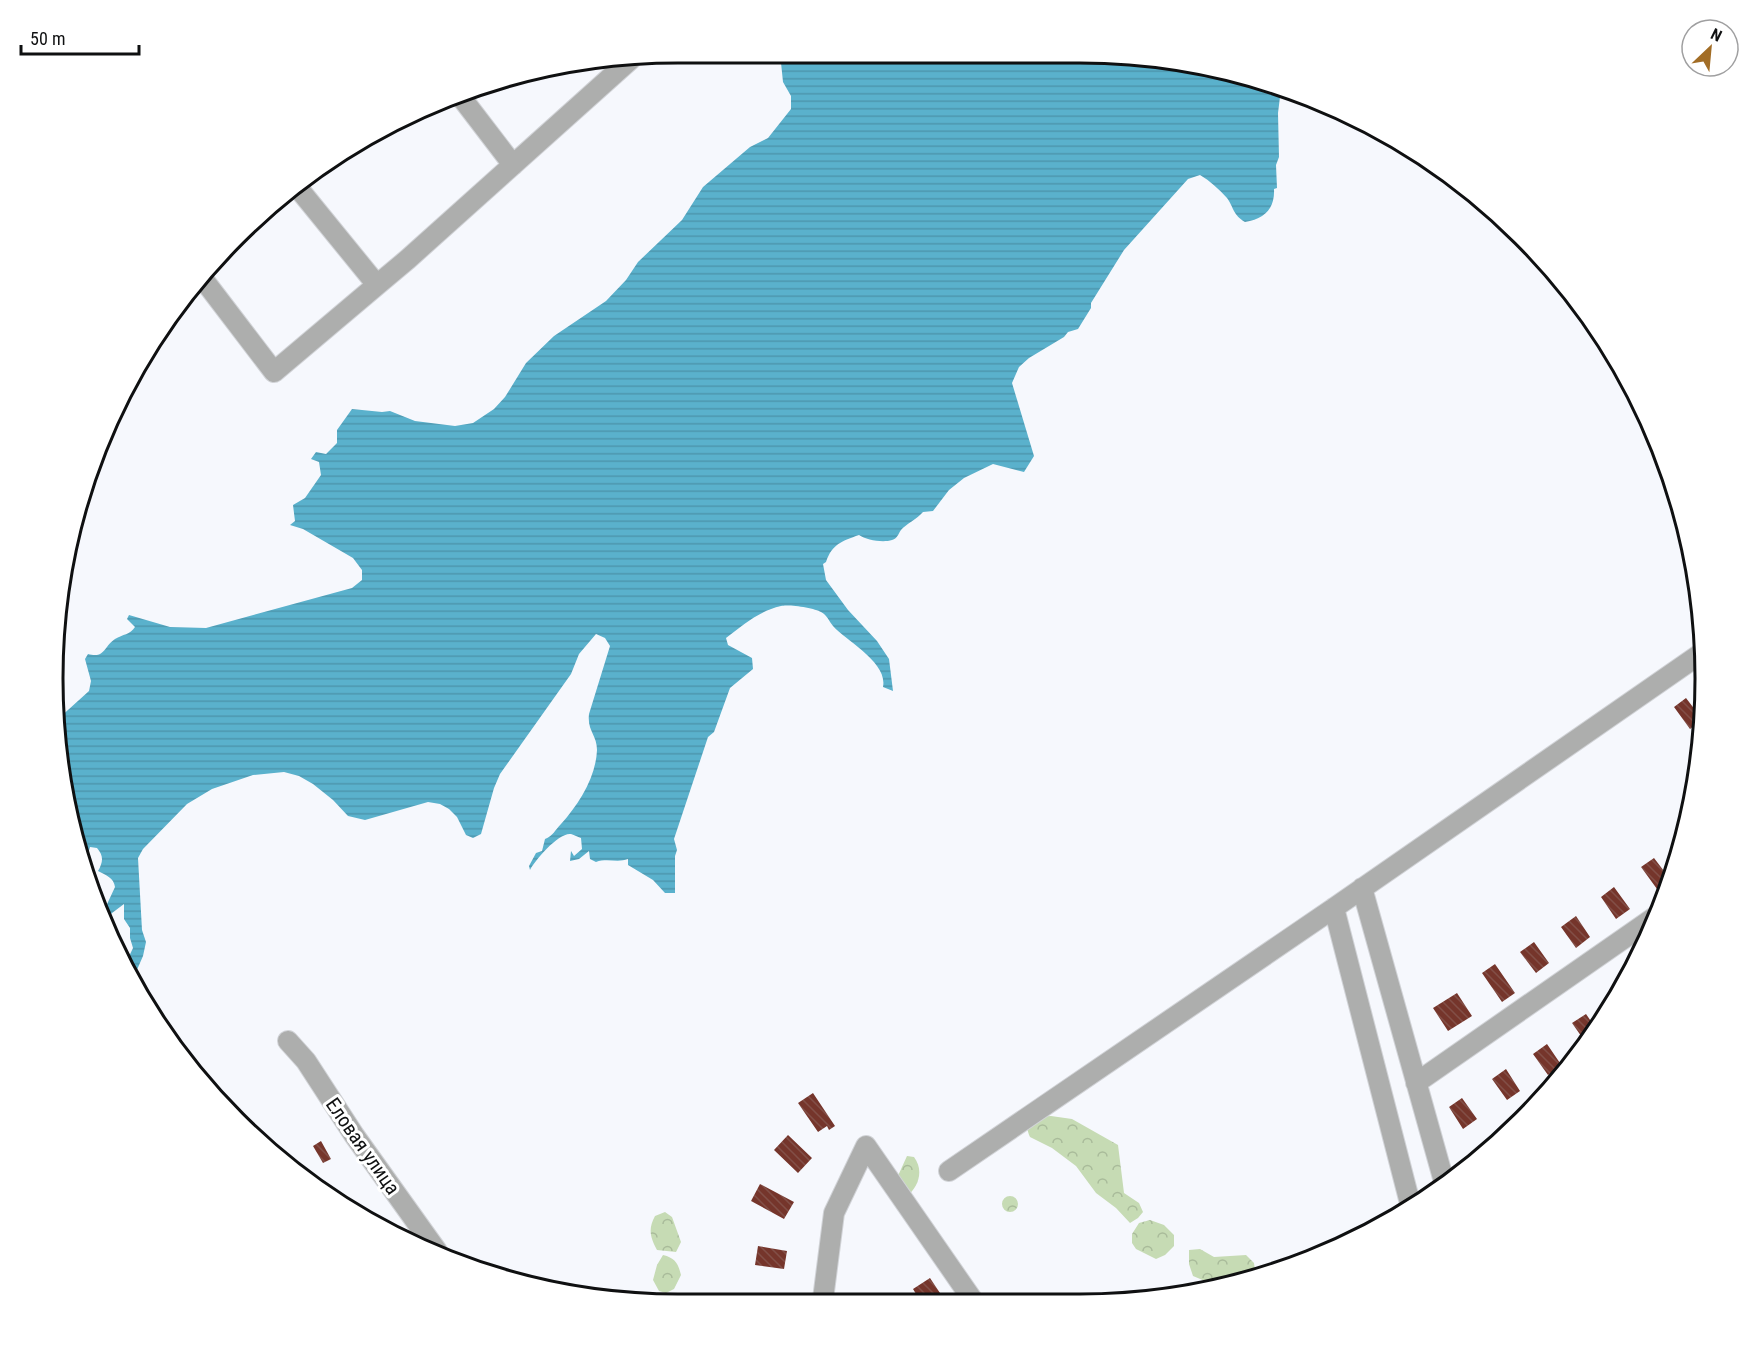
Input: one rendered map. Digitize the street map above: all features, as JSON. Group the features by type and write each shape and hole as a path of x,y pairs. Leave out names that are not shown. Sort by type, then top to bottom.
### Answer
{"street":[{"path":"207,284 274,372 377,285 624,65"},
{"path":"465,102 513,165"},
{"path":"301,192 377,285"},
{"path":"949,1171 1694,658"},
{"path":"1362,888 1442,1175"},
{"path":"1334,908 1409,1198"},
{"path":"1416,1083 1643,925"},
{"name":"Еловая улица","path":"288,1041 306,1061 354,1135 430,1241"},
{"path":"825,1294 834,1213 866,1146 969,1294"}],"green space":[{"path":"1051,1116 1072,1119 1118,1145 1124,1193 1139,1203 1143,1212 1138,1218 1130,1223 1116,1208 1096,1193 1076,1166 1052,1148 1030,1137 1028,1127 1034,1117"},
{"path":"907,1156 914,1157 917,1162 919,1178 906,1197 897,1178"},
{"path":"1007,1196 1013,1196 1018,1204 1016,1210 1007,1212 1002,1207 1002,1201"},
{"path":"665,1212 672,1217 681,1242 676,1252 657,1250 651,1237 651,1225 655,1216"},
{"path":"1150,1220 1164,1225 1174,1235 1174,1246 1165,1255 1156,1259 1136,1249 1132,1243 1132,1234 1139,1223"},
{"path":"1200,1249 1214,1257 1246,1255 1254,1263 1255,1268 1205,1281 1193,1276 1189,1264 1189,1250"},
{"path":"663,1255 675,1262 681,1275 674,1289 666,1293 659,1291 653,1280 657,1265"}],"water":[{"path":"781,63 1120,64 1200,75 1280,97 1277,188 1274,189 1273,202 1267,212 1263,216 1245,222 1236,214 1218,188 1200,175 1188,179 1124,250 1091,303 1091,308 1078,329 1068,332 1019,367 1012,383 1034,456 1024,472 993,464 964,478 949,490 933,511 923,512 903,528 894,539 875,540 859,535 843,541 831,551 823,564 826,580 848,610 877,641 889,659 893,691 883,687 883,678 873,661 818,611 789,606 773,608 752,619 726,638 728,645 752,658 753,669 730,688 714,732 708,737 674,839 677,850 675,893 665,893 653,880 628,865 628,859 596,862 590,859 589,851 579,859 570,861 571,851 574,856 582,849 581,838 571,834 560,837 554,842 530,870 529,866 536,853 542,851 545,839 554,833 580,799 590,780 596,760 597,750 589,725 589,714 610,646 605,638 596,634 579,654 571,674 500,774 481,834 473,838 466,835 457,817 440,804 428,802 365,820 348,816 313,784 299,776 284,772 253,775 212,789 187,804 143,849 138,858 142,930 146,942 137,971 129,957 133,948 130,928 124,919 124,904 110,914 107,905 115,887 113,881 98,871 102,859 97,848 90,847 88,852 68,759 64,714 89,691 91,681 85,659 88,654 98,655 115,639 133,630 135,627 127,619 129,615 170,627 206,628 352,588 362,580 362,570 353,558 303,529 290,525 295,521 293,505 305,498 321,475 319,462 311,459 316,452 326,454 337,443 337,430 352,409 390,411 415,421 455,426 473,423 494,409 505,397 526,363 554,336 606,301 626,280 638,262 682,220 703,187 750,147 768,138 791,109 791,96 783,82"}],"building":[{"path":"1686,698 1694,709 1693,727 1690,729 1674,707"},
{"path":"1654,858 1664,871 1657,889 1641,867"},
{"path":"1614,887 1630,909 1616,919 1601,897"},
{"path":"1576,916 1590,937 1576,948 1561,927"},
{"path":"1534,942 1549,963 1536,973 1520,952"},
{"path":"1495,964 1515,993 1502,1002 1482,973"},
{"path":"1457,993 1472,1016 1448,1031 1433,1008"},
{"path":"1586,1014 1591,1021 1580,1035 1572,1023"},
{"path":"1547,1044 1560,1063 1548,1075 1533,1054"},
{"path":"1506,1069 1520,1091 1507,1100 1492,1079"},
{"path":"813,1093 835,1126 829,1130 827,1126 818,1132 798,1103"},
{"path":"1462,1098 1477,1119 1463,1129 1449,1107"},
{"path":"788,1135 812,1158 798,1173 774,1150"},
{"path":"321,1141 331,1159 323,1163 313,1146"},
{"path":"760,1184 794,1202 784,1219 751,1201"},
{"path":"758,1246 787,1251 784,1269 755,1265"},
{"path":"930,1278 941,1294 916,1294 913,1289"}]}
